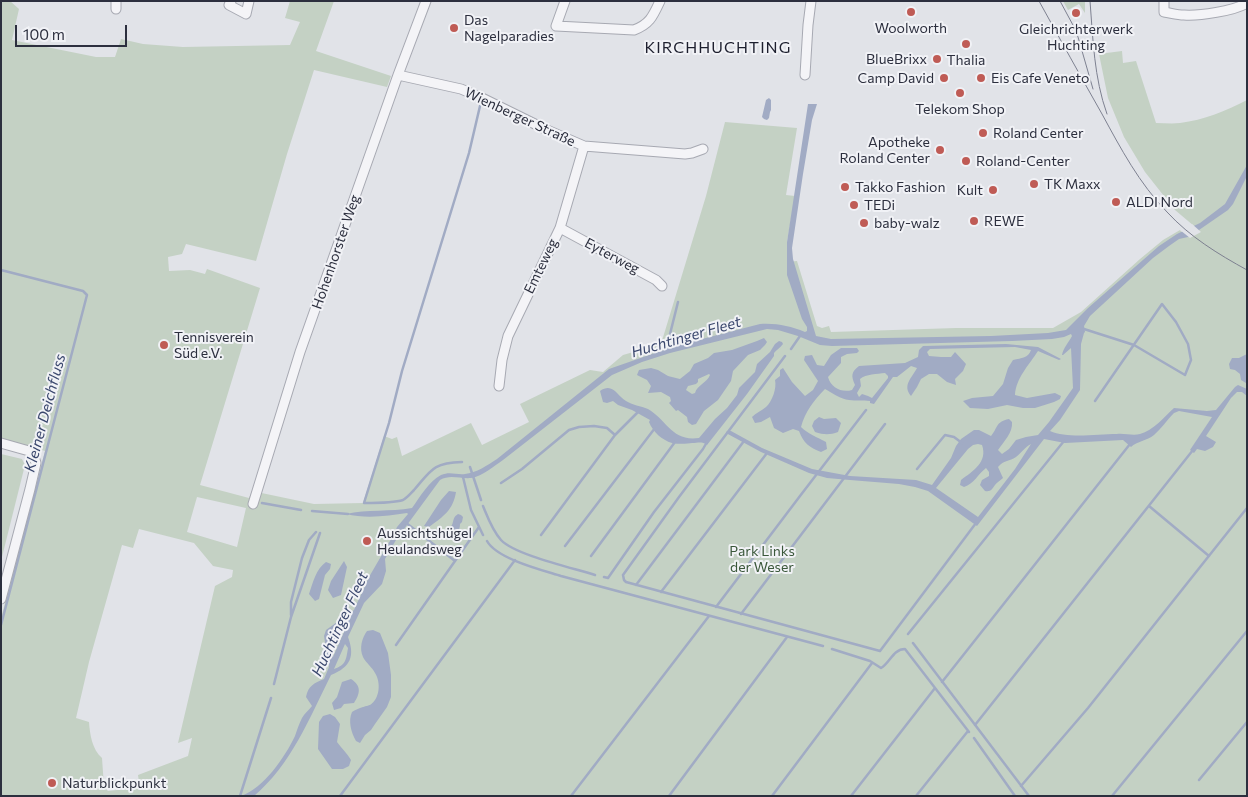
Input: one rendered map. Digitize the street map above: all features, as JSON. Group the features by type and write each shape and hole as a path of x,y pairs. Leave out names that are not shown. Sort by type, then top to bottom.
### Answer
{"street":[{"path":"231,1 229,5 246,14 249,1"},
{"name":"Hohenhorster Weg","path":"252,504 300,352 426,1"},
{"path":"565,1 556,26 634,30 645,26 653,16 660,1"},
{"path":"805,75 811,1"},
{"path":"1164,1 1164,12 1184,15 1226,11 1247,3"},
{"name":"Wienberger Straße","path":"398,75 467,92 584,146 685,154 703,149"},
{"name":"Emteweg","path":"499,386 502,360 508,336 560,228 584,146"},
{"name":"Eyterweg","path":"560,228 656,280 662,286"},
{"path":"1,443 29,450 34,454 36,463 1,599"}],"green space":[{"name":"Park Links der Weser","path":"3,1 10,1 19,9 12,40 96,57 115,57 121,39 143,44 183,47 290,45 300,22 285,18 290,1 334,1 316,51 391,76 387,87 314,70 256,261 186,244 182,254 168,257 169,271 190,270 205,274 207,269 260,288 200,485 249,498 252,491 314,504 363,503 384,436 392,439 397,437 402,456 471,423 482,445 529,422 520,404 590,370 603,372 623,355 661,344 706,196 725,122 797,128 786,195 795,196 787,242 787,262 797,261 817,326 822,328 829,326 831,332 956,328 1053,328 1081,312 1163,240 1180,230 1182,232 1194,226 1175,210 1145,172 1124,137 1108,98 1099,54 1122,51 1123,63 1136,61 1156,123 1198,120 1247,100 1247,796 1,796 1,618 45,451 1,438 1,4","holes":["197,497 246,508 237,547 187,532","139,529 194,543 213,566 233,570 232,577 215,586 178,743 192,738 188,756 138,775 139,782 117,790 108,791 104,787 102,758 94,746 89,722 76,718 89,662 122,545 133,548"]},
{"path":"1063,1 1085,1 1085,13 1079,4 1068,10"},
{"path":"1,454 22,459 25,465 1,561"}],"water":[{"path":"769,98 771,100 771,110 767,120 762,117 766,100"},
{"name":"Huchtinger Fleet","path":"808,104 817,104 812,120 792,248 793,259 816,336 831,339 991,336 1048,333 1066,330 1088,308 1159,246 1177,234 1200,223 1225,204 1247,165 1247,176 1228,210 1188,237 1179,239 1153,258 1090,316 1084,326 1085,332 1081,344 1080,390 1060,420 1050,431 1065,435 1137,435 1154,427 1174,408 1216,410 1238,385 1247,389 1247,396 1242,392 1237,392 1231,398 1206,436 1216,442 1213,447 1205,451 1197,449 1194,453 1190,450 1212,417 1179,411 1174,413 1154,435 1131,447 1123,440 1065,443 1044,439 977,526 928,491 899,484 827,478 809,473 761,452 726,433 731,431 762,448 812,469 850,476 916,480 932,485 951,458 961,439 974,430 979,430 991,436 999,424 1009,419 1012,422 1011,430 998,450 1002,454 1016,440 1038,435 1073,388 1071,348 1062,355 1072,336 1071,334 1052,339 832,346 820,345 798,336 767,329 670,353 642,362 612,375 484,473 471,478 451,477 440,480 396,540 385,559 386,571 382,584 364,603 348,637 351,650 350,660 338,672 331,675 307,724 279,770 254,796 241,796 250,792 266,779 286,753 302,718 312,706 306,697 308,690 314,684 324,679 329,667 324,636 326,630 354,610 369,577 397,527 408,514 369,517 346,514 412,508 425,490 441,475 447,473 469,473 490,464 609,369 675,346 760,324 778,325 807,331 787,275 787,242","holes":["978,444 982,445 983,456 981,461 978,466 961,480 960,485 964,487 971,484 986,468 989,476 982,480 980,485 985,491 991,490 1003,478 998,467 1016,457 1031,444 1015,469 978,517 936,488 968,449","348,623 333,657 334,642","345,644 348,648 345,662 334,669"]},
{"path":"764,338 767,342 765,345 760,350 748,355 733,371 731,381 718,400 704,411 696,424 692,425 688,422 687,417 678,410 676,411 669,403 671,401 670,397 661,392 648,393 651,386 647,380 637,375 639,370 651,368 680,379 690,371 694,364 714,353 732,350","holes":["710,375 695,393 692,394 686,390 688,386 696,384 698,379"]},
{"path":"779,341 783,344 774,353 774,356 747,394 707,445 702,443 678,444 668,442 655,432 649,422 650,420 613,401 603,402 600,391 608,388 612,389 628,402 648,409 682,437 699,438 727,408 737,395 739,388 755,372 757,364"},
{"path":"1006,344 1038,347 1061,359 1059,360 1038,351 1020,377 1015,395 1027,398 1055,393 1061,396 1060,399 1035,408 1007,405 988,409 970,408 963,401 993,396 1003,384 1008,368 1013,360 1026,356 1031,350 1015,347 930,349 927,352 929,356 951,357 955,352 966,364 963,371 955,379 956,385 947,382 937,374 929,374 921,379 911,396 907,388 917,368 911,366 897,377 893,377 874,404 870,403 870,401 846,399 825,389 810,406 801,427 826,442 827,449 821,452 807,444 799,431 793,429 783,433 774,428 770,417 755,423 752,417 770,402 775,391 775,380 780,376 780,370 783,368 792,382 805,396 813,390 818,381 804,360 805,356 812,355 817,365 824,366 831,355 841,348 857,348 859,351 857,353 841,357 841,363 828,377 834,387 848,391 852,390 855,385 852,374 859,366 905,363 918,357 919,350 923,346","holes":["885,373 888,376 872,398 862,394 859,397 857,393 861,386 860,379 875,374"]},
{"path":"1247,354 1246,383 1241,380 1240,374 1230,369 1229,364 1232,358 1239,358"},
{"path":"819,417 824,419 836,418 841,423 838,432 821,434 815,432 812,426"},
{"path":"449,491 456,492 453,504 443,516 429,527 424,526 441,500"},
{"path":"458,514 463,517 458,531 455,534 447,535 446,532 452,526 454,517"},
{"path":"344,561 347,567 341,595 333,598 328,590 331,581"},
{"path":"326,562 331,564 330,569 325,575 319,599 315,601 309,594 317,572"},
{"path":"373,630 380,633 388,653 391,697 387,707 360,743 356,741 353,734 350,719 352,712 370,705 378,695 379,685 377,677 364,659 361,650 365,634 367,631"},
{"path":"351,679 357,684 359,690 356,700 354,703 344,704 341,708 334,710 332,703 337,697 342,682"},
{"path":"330,714 340,724 337,742 351,760 349,766 343,769 332,769 318,749 319,722 323,716"}],"pier":[{"path":"1192,224 1201,232 1190,238 1180,230"}],"waterway":[{"path":"462,462 445,464 434,468 403,500 364,503 389,423 402,371 469,153 480,106"},
{"name":"Kleiner Deichfluss","path":"1,270 83,291 87,295 1,625"},
{"name":"Huchtinger Fleet","path":"668,351 666,342 669,338 678,302"},
{"path":"1084,329 1134,345 1185,375 1191,360 1188,344 1176,322 1162,304 1095,401"},
{"path":"791,349 800,336"},
{"path":"785,356 623,575 626,582 880,651 976,523"},
{"path":"716,607 866,410"},
{"path":"541,535 615,435 639,411"},
{"path":"741,614 885,424"},
{"path":"501,483 522,469 569,430 594,426 607,428 615,435"},
{"path":"565,546 655,428"},
{"path":"917,469 945,435 954,437 962,443"},
{"path":"636,585 744,441"},
{"path":"908,634 1064,441"},
{"path":"591,556 675,442"},
{"path":"604,577 608,578 654,512 707,442"},
{"path":"942,682 1130,444"},
{"path":"975,725 1193,450"},
{"path":"661,592 767,453"},
{"path":"470,467 481,500"},
{"path":"463,477 471,510 483,535"},
{"path":"262,503 301,510"},
{"path":"483,506 495,532 508,546 531,556 595,575"},
{"path":"1149,506 1209,556"},
{"path":"1021,786 1088,708 1247,508"},
{"path":"312,511 348,514"},
{"path":"396,645 455,561 405,522"},
{"path":"455,561 479,527"},
{"path":"291,615 291,602 302,558 309,540 316,532"},
{"path":"274,684 291,617 320,533"},
{"path":"487,541 500,553 543,571 823,646"},
{"path":"340,796 515,560"},
{"path":"571,796 709,616"},
{"path":"1112,796 1247,631"},
{"path":"669,796 787,637"},
{"path":"913,643 1029,796"},
{"path":"832,649 870,661 881,668 897,651 905,649 969,732"},
{"path":"772,796 872,663"},
{"path":"851,796 935,688"},
{"path":"240,796 271,698"},
{"path":"1199,780 1247,722"},
{"path":"916,796 968,731"},
{"path":"974,738 1015,796"}],"tram line":[{"path":"1039,1 1124,153 1157,201 1195,237 1247,270"},
{"path":"1060,1 1078,37 1093,89"},
{"path":"1090,1 1093,44 1099,86 1107,114"}],"place":[{"name":"Woolworth","path":"911,12"},
{"name":"Gleichrichterwerk Huchting","path":"1076,13"},
{"name":"Das Nagelparadies","path":"454,28"},
{"name":"Thalia","path":"966,44"},
{"name":"BlueBrixx","path":"937,59"},
{"name":"Camp David","path":"944,78"},
{"name":"Eis Cafe Veneto","path":"981,78"},
{"name":"Telekom Shop","path":"960,93"},
{"name":"Roland Center","path":"983,133"},
{"name":"Apotheke Roland Center","path":"940,150"},
{"name":"Roland-Center","path":"966,161"},
{"name":"TK Maxx","path":"1034,184"},
{"name":"Takko Fashion","path":"845,187"},
{"name":"Kult","path":"993,190"},
{"name":"ALDI Nord","path":"1116,202"},
{"name":"TEDi","path":"854,205"},
{"name":"REWE","path":"974,221"},
{"name":"baby-walz","path":"864,223"},
{"name":"Tennisverein Süd e.V.","path":"164,345"},
{"name":"Aussichtshügel Heulandsweg","path":"367,541"},
{"name":"Naturblickpunkt","path":"52,783"}],"district":[{"name":"KIRCHHUCHTING","path":"718,48"}]}
